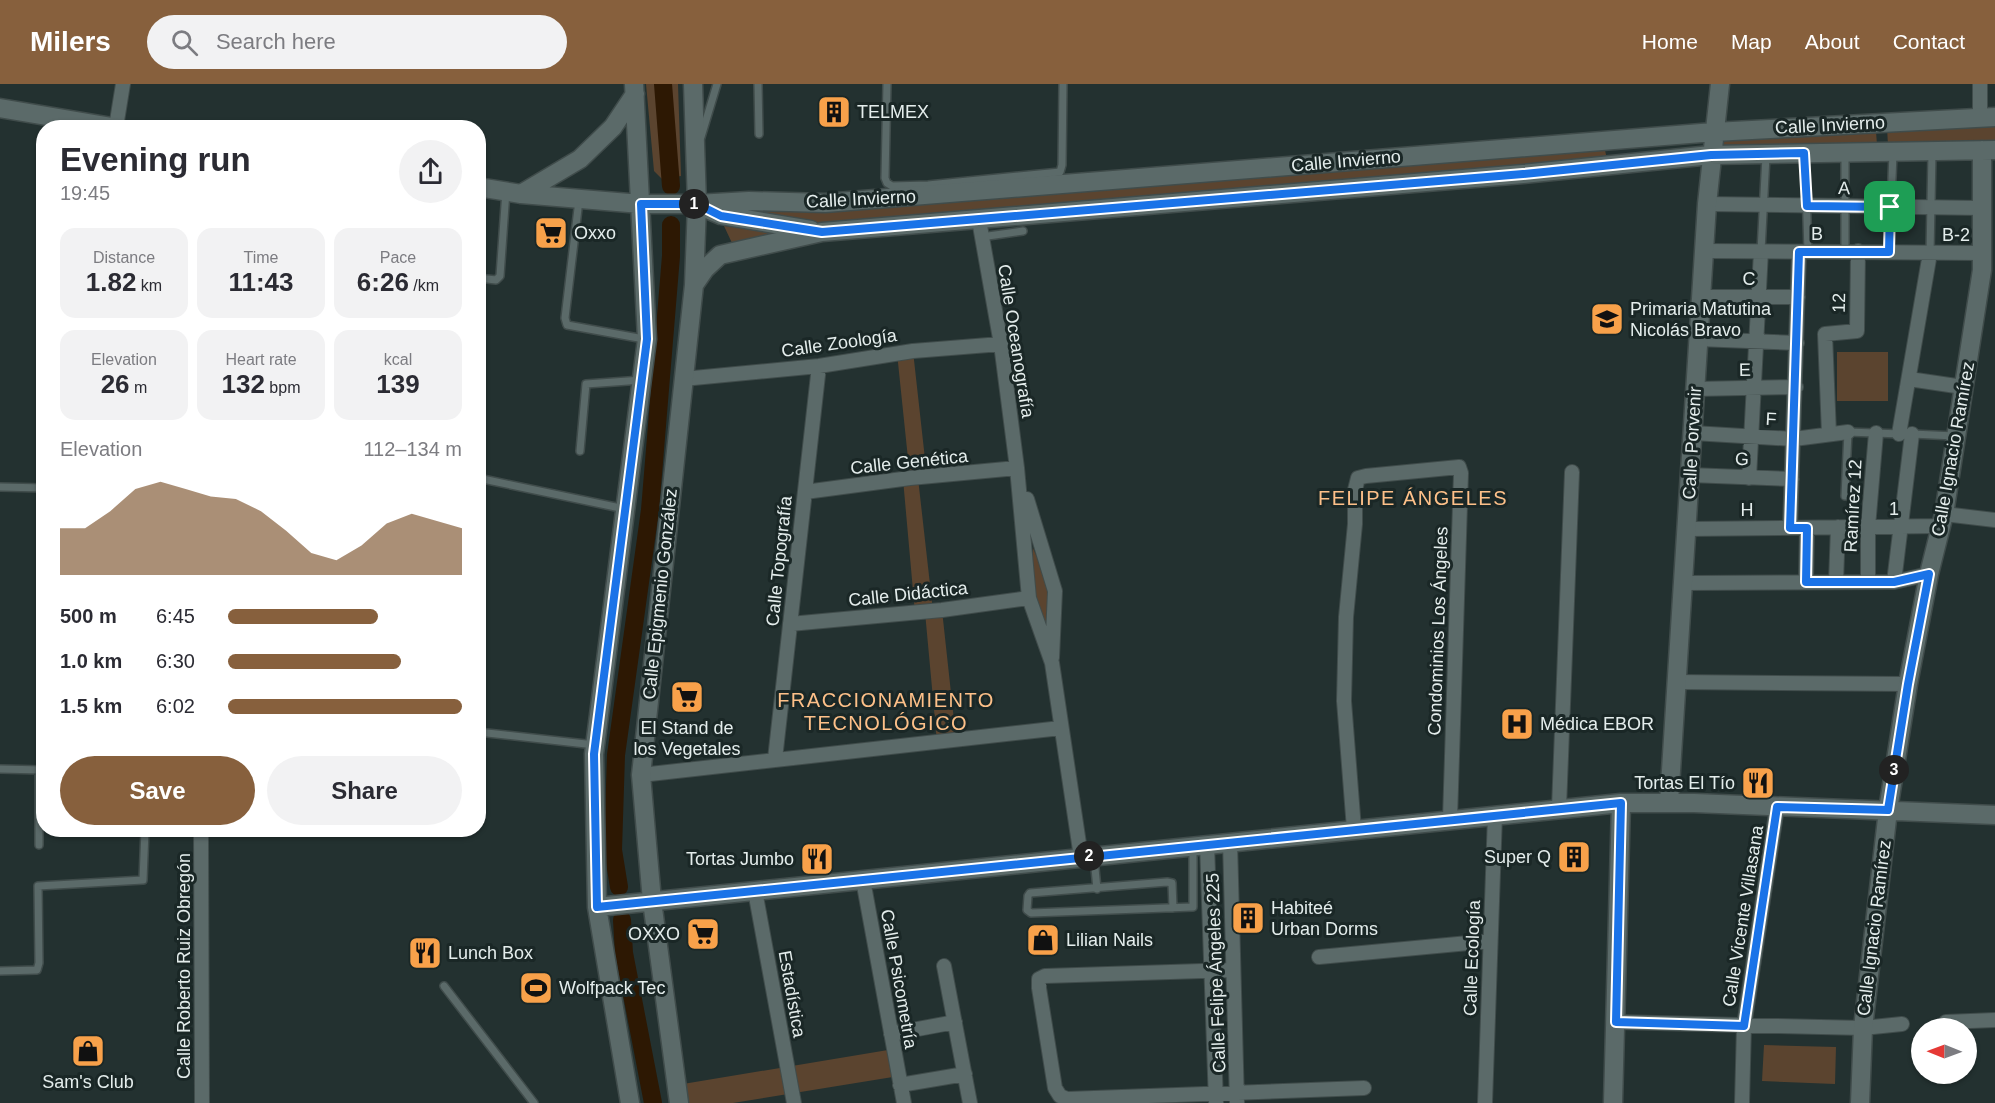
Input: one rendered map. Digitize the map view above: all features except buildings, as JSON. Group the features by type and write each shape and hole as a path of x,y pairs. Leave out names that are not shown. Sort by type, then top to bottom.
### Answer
{"street":[{"path":"118,120 123,84"},
{"name":"Calle Epigmenio González","path":"679,1103 652,901 641,775 694,285 693,84"},
{"name":"Calle Porvenir","path":"1669,802 1707,204 1720,84"},
{"path":"1980,84 1988,117"},
{"path":"514,193 580,159 613,127 634,89"},
{"path":"630,1103 597,907 595,745 647,339 645,204 634,89"},
{"path":"0,108 74,120"},
{"name":"Calle Invierno","path":"486,188 514,193 645,204 749,201 825,203 1714,132 1988,117"},
{"path":"1882,123 1888,152"},
{"name":"Calle Invierno","path":"822,232 872,228 980,229 1711,155 1988,150"},
{"name":"Calle Ignacio Ramírez","path":"1860,1103 1863,1028 1888,810 1908,684 1929,574 1943,520 1982,270 1982,208 1988,150"},
{"path":"694,204 721,216 822,232"},
{"name":"A","path":"1707,204 1982,208"},
{"name":"Calle Oceanografía","path":"980,229 1001,344 1017,468 1029,598 1052,663"},
{"path":"694,285 705,269 720,255 822,232"},
{"name":"B","path":"1704,251 1930,253"},
{"path":"1749,478 1761,251"},
{"path":"1790,528 1798,297 1803,252"},
{"name":"12","path":"1829,434 1825,334 1857,331 1852,252"},
{"path":"1894,582 1901,527 1908,379 1930,253"},
{"name":"B-2","path":"1930,253 1982,253"},
{"name":"C","path":"1701,297 1798,297"},
{"path":"1698,339 1797,343"},
{"name":"Calle Zoología","path":"683,379 819,366 913,351 1001,344"},
{"name":"Calle Topografía","path":"775,759 819,366"},
{"path":"1908,379 1963,387"},
{"name":"E","path":"1695,389 1796,387"},
{"name":"F","path":"1693,434 1794,439 1848,432"},
{"name":"Ramírez 12","path":"1868,582 1868,527 1876,433"},
{"name":"Condominios Los Ángeles","path":"1354,829 1344,701 1346,617 1355,490 1358,478 1459,467 1461,473 1450,819"},
{"name":"Calle Oceanografía","path":"1017,468 1055,591 1052,663 1061,728 1087,856"},
{"name":"Calle Genética","path":"805,492 910,478 1017,468"},
{"path":"1559,808 1572,472"},
{"name":"G","path":"1690,475 1792,479"},
{"name":"1","path":"1843,527 1901,527 1943,520 1995,520"},
{"path":"1806,582 1807,528 1843,527 1836,582"},
{"name":"H","path":"1687,529 1807,528"},
{"path":"1684,583 1894,582 1929,574"},
{"name":"Calle Didáctica","path":"790,624 942,610 1029,598"},
{"path":"1676,682 1908,684"},
{"path":"641,775 1061,728"},
{"path":"597,907 1621,803 1669,802 1995,815"},
{"path":"1613,1103 1621,803"},
{"name":"Calle Vicente Villasana","path":"1742,1103 1744,1026 1777,807"},
{"name":"Calle Ecología","path":"1485,1103 1495,815"},
{"name":"Calle Roberto Ruiz Obregón","path":"201,837 202,1103"},
{"name":"Calle Felipe Ángeles 225","path":"1230,842 1237,1097"},
{"name":"Calle Felipe Ángeles 225","path":"1200,845 1212,970 1216,1098"},
{"name":"Calle Psicometría","path":"863,880 904,1103"},
{"name":"Estadística","path":"755,891 794,1103"},
{"path":"1319,957 1490,941"},
{"path":"944,966 970,1103"},
{"path":"1233,970 1045,976 1040,980 1039,988 1055,1088 1060,1096 1067,1099 1216,1098 1364,1088"},
{"path":"1977,1021 1995,1020"},
{"path":"891,1034 955,1022"},
{"path":"1616,1022 1863,1028 1902,1024"},
{"path":"900,1085 964,1074"}],"lane":[{"path":"695,150 704,129 717,84"},
{"path":"758,84 759,134"},
{"path":"887,84 885,178 892,186 928,185 1060,172 1063,84"},
{"path":"1930,253 1932,151"},
{"path":"1888,152 1889,252"},
{"path":"1803,252 1807,206 1804,153"},
{"name":"12","path":"1845,153 1845,206 1852,252"},
{"path":"1761,251 1766,154"},
{"path":"486,279 496,280 500,276 514,193"},
{"path":"580,199 565,318 567,325 647,339"},
{"path":"980,229 1023,231"},
{"path":"580,451 586,384 642,380"},
{"path":"1848,432 1956,436"},
{"name":"Ramírez 12","path":"1845,496 1848,432"},
{"path":"486,480 625,509"},
{"path":"0,487 36,488"},
{"path":"486,733 595,745"},
{"path":"0,769 36,770"},
{"path":"39,837 39,845"},
{"path":"0,971 37,970 39,963 38,886 144,880 145,837"},
{"path":"1173,908 1172,883 1167,882 1030,893 1028,896 1028,912 1173,908 1193,907 1200,845"},
{"path":"1087,856 1097,889"},
{"path":"444,986 534,1103"}],"shaded area":[{"path":"646,84 678,84 681,176 662,179 654,171"},
{"path":"1995,123 1995,142 1888,146 1887,127"},
{"path":"1876,131 1877,145 1717,151 1721,136"},
{"path":"1604,146 1607,159 822,226 742,213 749,207"},
{"path":"724,226 808,233 732,243"},
{"path":"913,351 927,477 918,478 933,611 942,610 956,739 937,742 925,612 915,613 903,479 910,478 897,353"},
{"path":"1837,352 1888,352 1888,401 1837,401"},
{"path":"1033,548 1051,590 1048,640 1030,597"},
{"path":"1764,1045 1836,1047 1835,1084 1762,1081"},
{"path":"894,1049 899,1076 733,1103 679,1103 677,1085"}],"waterway":[{"path":"663,84 671,186"},
{"path":"619,887 613,850 616,755 650,510 671,256 671,225"},
{"path":"622,920 624,953 653,1103"}],"place":[{"name":"TELMEX","path":"834,112"},
{"name":"Oxxo","path":"551,233"},
{"name":"Primaria Matutina Nicolás Bravo","path":"1607,319"},
{"name":"El Stand de los Vegetales","path":"687,697"},
{"name":"Médica EBOR","path":"1517,724"},
{"name":"Tortas El Tío","path":"1758,783"},
{"name":"Super Q","path":"1574,857"},
{"name":"Tortas Jumbo","path":"817,859"},
{"name":"Habiteé Urban Dorms","path":"1248,918"},
{"name":"OXXO","path":"703,934"},
{"name":"Lilian Nails","path":"1043,940"},
{"name":"Lunch Box","path":"425,953"},
{"name":"Wolfpack Tec","path":"536,988"},
{"name":"Sam's Club","path":"88,1051"}],"district":[{"name":"FELIPE ÁNGELES","path":"1413,498"},
{"name":"FRACCIONAMIENTO TECNOLÓGICO","path":"886,712"}],"route":[{"path":"1804,153 1807,206 1890,207 1889,252 1799,252 1790,528 1807,528 1806,582 1894,582 1929,574 1908,684 1888,810 1777,807 1744,1026 1616,1022 1621,803 597,907 594,754 647,339 641,204 697,204 721,216 822,232 1523,174 1711,155 1804,153"}]}
